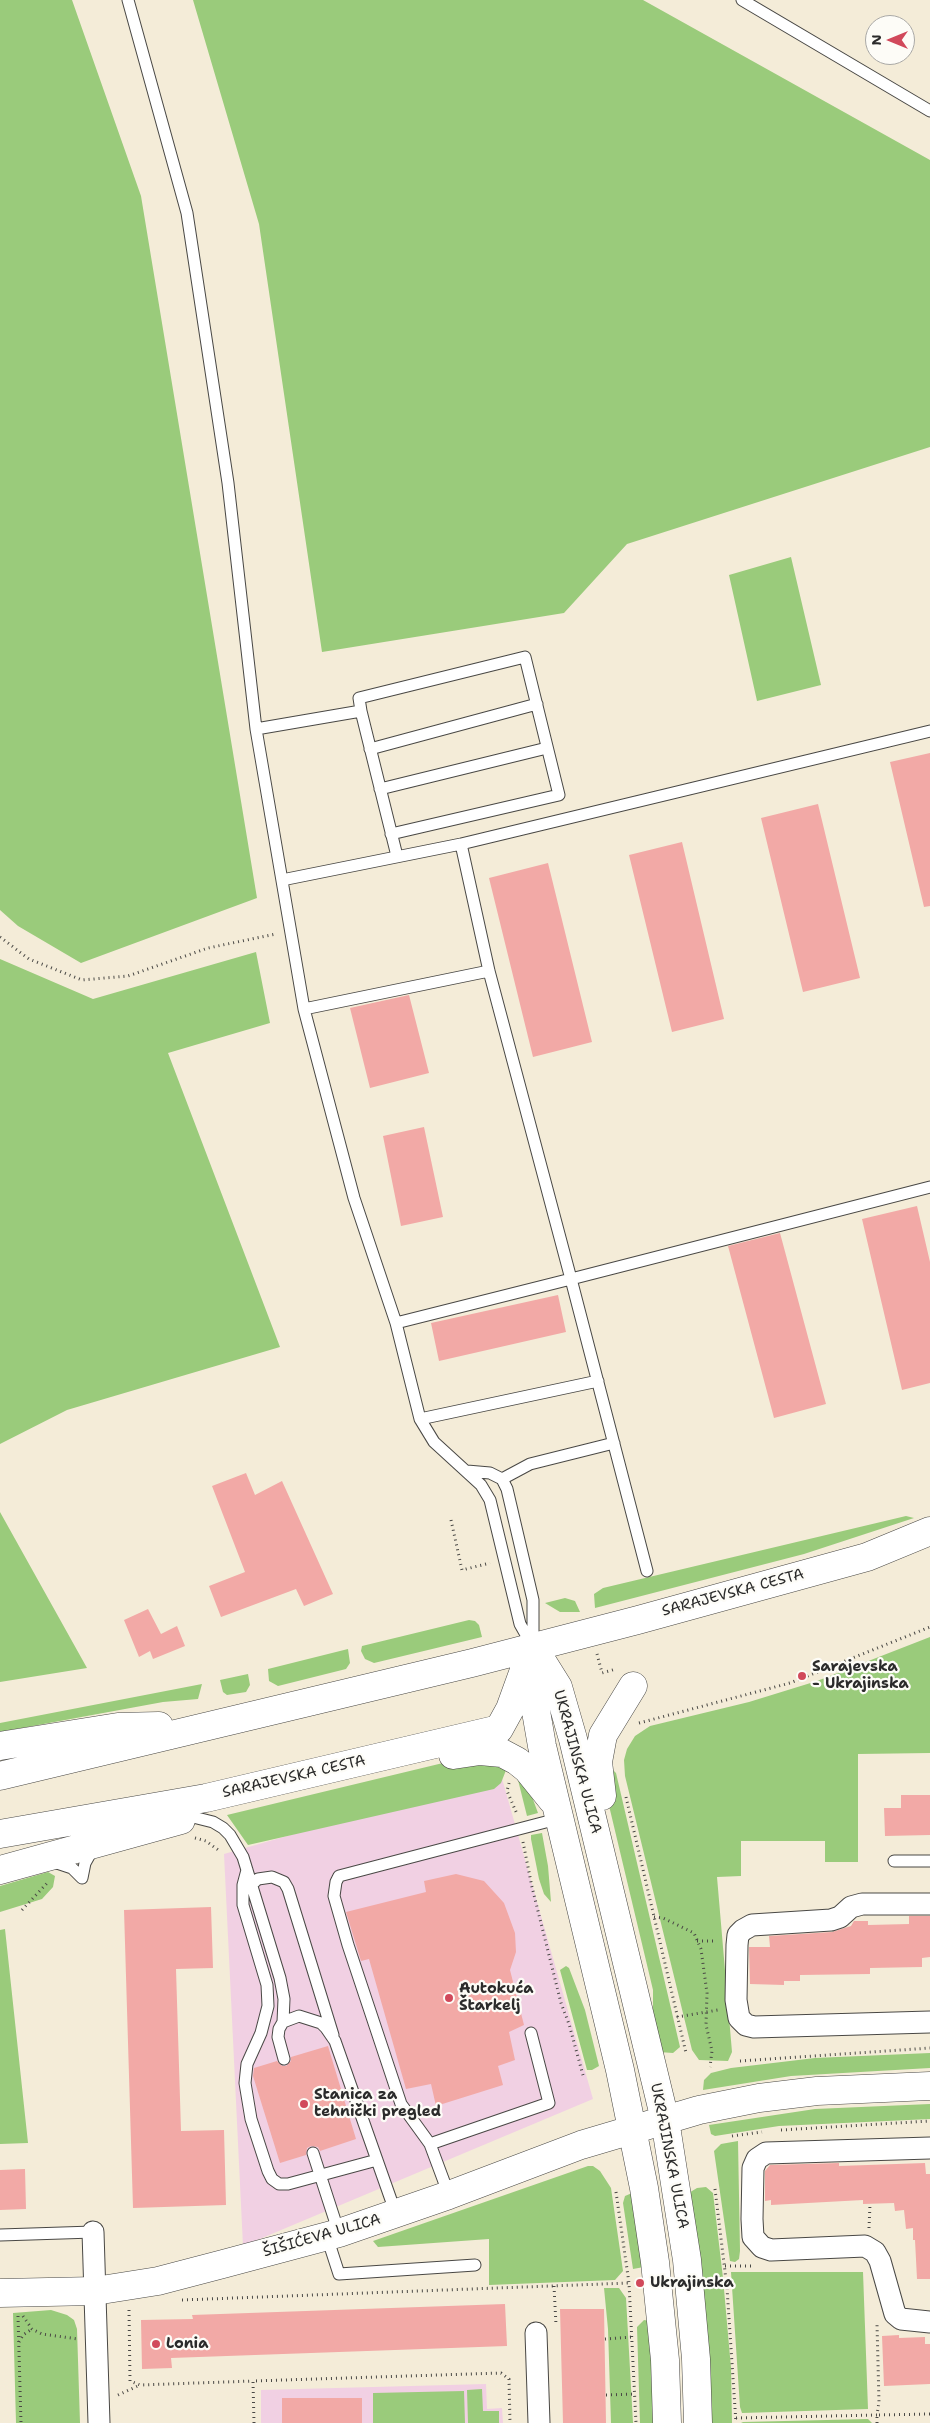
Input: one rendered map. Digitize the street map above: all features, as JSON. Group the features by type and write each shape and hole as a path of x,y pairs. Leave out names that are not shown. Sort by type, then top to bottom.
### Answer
{"street":[{"name":"SARAJEVSKA CESTA","path":"0,1776 533,1647 867,1557 930,1531"},
{"name":"SARAJEVSKA CESTA","path":"0,1834 156,1807 255,1787 500,1729 510,1709 533,1647"},
{"name":"UKRAJINSKA ULICA","path":"533,1647 533,1694 542,1746 633,2130 655,2262 664,2360 667,2423"},
{"name":"UKRAJINSKA ULICA","path":"533,1647 558,1687 573,1738 665,2120 688,2260 696,2359 698,2423"},
{"path":"608,1881 611,1840 598,1773 599,1750 606,1728 633,1686"},
{"path":"0,1746 118,1727 148,1725 185,1731"},
{"path":"382,1757 418,1762 469,1751 502,1753 517,1760 527,1769 546,1791 559,1814"},
{"path":"0,1870 44,1868 97,1843 230,1808 248,1797 255,1787"},
{"path":"930,1904 862,1904 850,1907 840,1917 832,1920 752,1925 743,1930 738,1936 736,2000 739,2018 746,2025 754,2027 930,2022"},
{"name":"ŠIŠIĆEVA ULICA","path":"9,2301 95,2291 158,2281 333,2234 449,2195 581,2145 699,2110 781,2095 930,2086"},
{"path":"930,2148 766,2153 757,2159 753,2168 752,2219 753,2237 762,2247 771,2250 865,2246 875,2252 880,2261 895,2314 901,2319 930,2322"},
{"path":"93,2232 99,2423"},
{"path":"536,2333 539,2423"}],"lane":[{"path":"128,0 186,213 228,483 256,729 304,1009 354,1198 396,1323 420,1419 434,1442 482,1485 490,1500 520,1624 533,1647"},
{"path":"742,0 930,111"},
{"path":"391,834 559,795 525,657 359,698 391,834 398,856"},
{"path":"370,748 537,704"},
{"path":"256,729 361,711"},
{"path":"282,880 461,844 930,731"},
{"path":"380,789 547,748"},
{"path":"461,844 489,971 647,1571"},
{"path":"304,1009 489,971"},
{"path":"396,1323 930,1187"},
{"path":"420,1419 598,1381"},
{"path":"502,1479 530,1464 614,1443"},
{"path":"467,1471 490,1473 502,1479 511,1501 533,1600 533,1647"},
{"path":"449,2195 430,2144 401,2104 348,1945 334,1896 336,1882 339,1876 520,1829 559,1814"},
{"path":"193,1818 213,1822 230,1835 247,1870 280,1978 284,1999 283,2022 279,2029 278,2037 284,2059"},
{"path":"894,1861 930,1861"},
{"path":"247,1870 243,1885 243,1905 267,1985 268,1996 266,2019 247,2064 245,2083 247,2102 268,2171 272,2179 279,2184 288,2184 377,2160"},
{"path":"252,1885 258,1879 272,1877 284,1882 288,1889 335,2041 396,2214"},
{"path":"283,2022 299,2016 314,2020 326,2028 335,2041"},
{"path":"430,2144 549,2103 531,2033"},
{"path":"314,2153 321,2176 333,2234 339,2274 475,2265"},
{"path":"0,2235 93,2232"}],"path":[{"path":"0,937 29,959 82,980 128,976 208,948 292,931"},
{"path":"451,1520 462,1570 496,1562"},
{"path":"631,1726 649,1719 790,1683 930,1627"},
{"path":"647,1712 649,1719"},
{"path":"507,1791 518,1816 532,1887 558,1993 584,2079"},
{"path":"626,1796 686,2053"},
{"path":"22,1910 44,1868"},
{"path":"654,1917 663,1918 694,1933 701,1950 706,1974 706,2025 712,2051 710,2067"},
{"path":"697,1940 720,1941"},
{"path":"677,2017 723,2010"},
{"path":"740,2061 930,2048"},
{"path":"774,2131 930,2121"},
{"path":"732,2136 764,2131"},
{"path":"715,2189 725,2266 736,2423"},
{"path":"616,2192 629,2283 636,2423"},
{"path":"869,2230 870,2204"},
{"path":"725,2266 754,2266"},
{"path":"176,2300 629,2283"},
{"path":"9,2301 19,2342 21,2423"},
{"path":"128,2302 130,2381 140,2385 501,2373 509,2379 510,2423"},
{"path":"22,2314 32,2328 42,2334 84,2340"},
{"path":"876,2315 879,2402 877,2423"},
{"path":"19,2342 32,2328"},
{"path":"606,2339 632,2337"},
{"path":"253,2381 254,2423"},
{"path":"114,2395 122,2394 140,2385"},
{"path":"606,2395 635,2394"},
{"path":"736,2418 930,2414"}],"shaded area":[{"path":"501,1775 593,2099 243,2246 224,1854"},
{"path":"486,2384 487,2409 502,2408 503,2423 261,2423 261,2390"}],"green space":[{"path":"0,0 72,0 141,196 257,898 81,963 18,926 0,910"},
{"path":"193,0 643,0 930,160 930,447 627,544 564,613 322,652 259,224"},
{"path":"791,557 821,685 757,701 729,575"},
{"path":"256,952 270,1023 168,1053 280,1347 67,1410 0,1444 0,959 93,999"},
{"path":"0,1512 87,1668 0,1682"},
{"path":"906,1516 914,1518 804,1554 595,1608 594,1594 603,1588"},
{"path":"565,1598 575,1601 580,1612 560,1612 545,1603"},
{"path":"469,1620 475,1621 479,1625 482,1637 374,1663 365,1659 361,1651 362,1646"},
{"path":"930,1637 930,1753 858,1754 858,1862 825,1862 825,1841 741,1841 741,1876 717,1877 732,2052 728,2061 699,2060 692,2050 625,1776 624,1760 627,1749 635,1736 650,1726 749,1702 817,1681"},
{"path":"348,1649 350,1663 346,1669 278,1686 269,1681 268,1669"},
{"path":"248,1674 250,1685 246,1692 227,1695 223,1692 220,1680"},
{"path":"202,1684 198,1699 163,1702 0,1732 0,1723"},
{"path":"443,1763 508,1765 501,1783 494,1789 248,1845 227,1815"},
{"path":"613,1770 616,1773 680,2047 673,2053 659,2052 653,2014 653,1990 606,1793"},
{"path":"518,1780 528,1786 538,1813 527,1816"},
{"path":"542,1833 548,1866 551,1902 544,1894 539,1879 531,1839 531,1835"},
{"path":"48,1872 55,1876 53,1887 42,1899 0,1912 0,1886"},
{"path":"5,1929 28,2143 0,2144 0,1930"},
{"path":"566,1966 569,1968 585,2010 599,2066 592,2070 587,2070 560,1970"},
{"path":"930,2053 930,2068 791,2076 703,2090 704,2080 711,2073 731,2068 815,2058"},
{"path":"930,2104 930,2119 779,2126 715,2136 711,2134 709,2125 815,2109"},
{"path":"738,2141 740,2251 739,2259 735,2262 730,2261 714,2151 721,2144"},
{"path":"588,2166 593,2166 600,2171 611,2188 623,2271 615,2280 489,2285 489,2239 378,2247 373,2241"},
{"path":"706,2187 713,2193 723,2278 731,2368 732,2423 707,2423 687,2194 697,2188"},
{"path":"632,2193 644,2267 633,2269 623,2203 625,2196"},
{"path":"731,2272 863,2272 868,2409 742,2413 740,2407"},
{"path":"604,2288 619,2288 626,2298 633,2423 611,2423 608,2329"},
{"path":"51,2310 67,2315 74,2320 77,2329 80,2423 16,2423 13,2313"},
{"path":"644,2320 650,2321 654,2423 640,2423 637,2327"},
{"path":"482,2389 483,2411 499,2411 499,2423 468,2423 467,2390"},
{"path":"464,2391 465,2423 373,2423 373,2393"},
{"path":"868,2419 872,2423 741,2423 743,2422"}],"building":[{"path":"930,753 930,906 924,907 890,762"},
{"path":"818,804 860,978 803,992 761,818"},
{"path":"682,842 724,1019 672,1032 629,855"},
{"path":"548,863 592,1042 533,1057 489,878"},
{"path":"409,995 429,1073 370,1088 350,1008"},
{"path":"424,1127 443,1217 401,1226 383,1136"},
{"path":"917,1206 930,1262 930,1383 902,1390 862,1219"},
{"path":"780,1233 826,1404 774,1418 728,1246"},
{"path":"558,1295 566,1332 439,1361 431,1323"},
{"path":"246,1473 255,1495 282,1481 333,1594 304,1606 296,1589 221,1617 209,1586 245,1572 212,1486"},
{"path":"148,1609 161,1634 177,1626 185,1646 153,1659 150,1651 139,1657 124,1620"},
{"path":"901,1795 930,1795 930,1835 885,1836 884,1808 901,1808"},
{"name":"Autokuća Štarkelj","path":"456,1874 484,1881 504,1903 515,1933 516,1952 510,1970 524,2025 509,2032 515,2060 498,2066 503,2085 436,2106 431,2084 406,2089 369,1959 361,1961 346,1912 426,1892 424,1881"},
{"path":"211,1907 213,1968 176,1969 181,2131 224,2130 226,2205 133,2208 124,1910"},
{"path":"909,1916 930,1916 930,1957 922,1958 922,1967 870,1968 870,1974 800,1975 800,1981 784,1981 784,1985 750,1984 749,1947 770,1947 769,1936 832,1932 851,1926 854,1921 868,1921 868,1925 909,1924"},
{"name":"Stanica za tehnički pregled","path":"328,2046 356,2139 320,2151 318,2147 311,2146 307,2148 306,2155 280,2163 253,2076 254,2068 277,2061 282,2066 286,2066 291,2061 291,2057"},
{"path":"839,2163 839,2166 925,2163 926,2174 930,2174 930,2279 917,2279 913,2228 906,2229 904,2210 895,2211 894,2203 863,2204 863,2200 771,2205 771,2200 765,2201 765,2171 770,2165"},
{"path":"25,2169 26,2209 0,2210 0,2170"},
{"path":"505,2304 507,2346 171,2358 172,2368 142,2369 141,2320 193,2319 192,2315"},
{"path":"560,2309 604,2309 606,2423 563,2423"},
{"path":"899,2335 899,2338 925,2337 925,2344 930,2344 930,2384 884,2386 882,2336"},
{"path":"282,2398 362,2398 362,2423 282,2423"}],"place":[{"name":"Sarajevska - Ukrajinska","path":"802,1676"},
{"name":"Autokuća Štarkelj","path":"449,1998"},
{"name":"Stanica za tehnički pregled","path":"304,2104"},
{"name":"Ukrajinska","path":"640,2283"},
{"name":"Lonia","path":"156,2344"}]}
